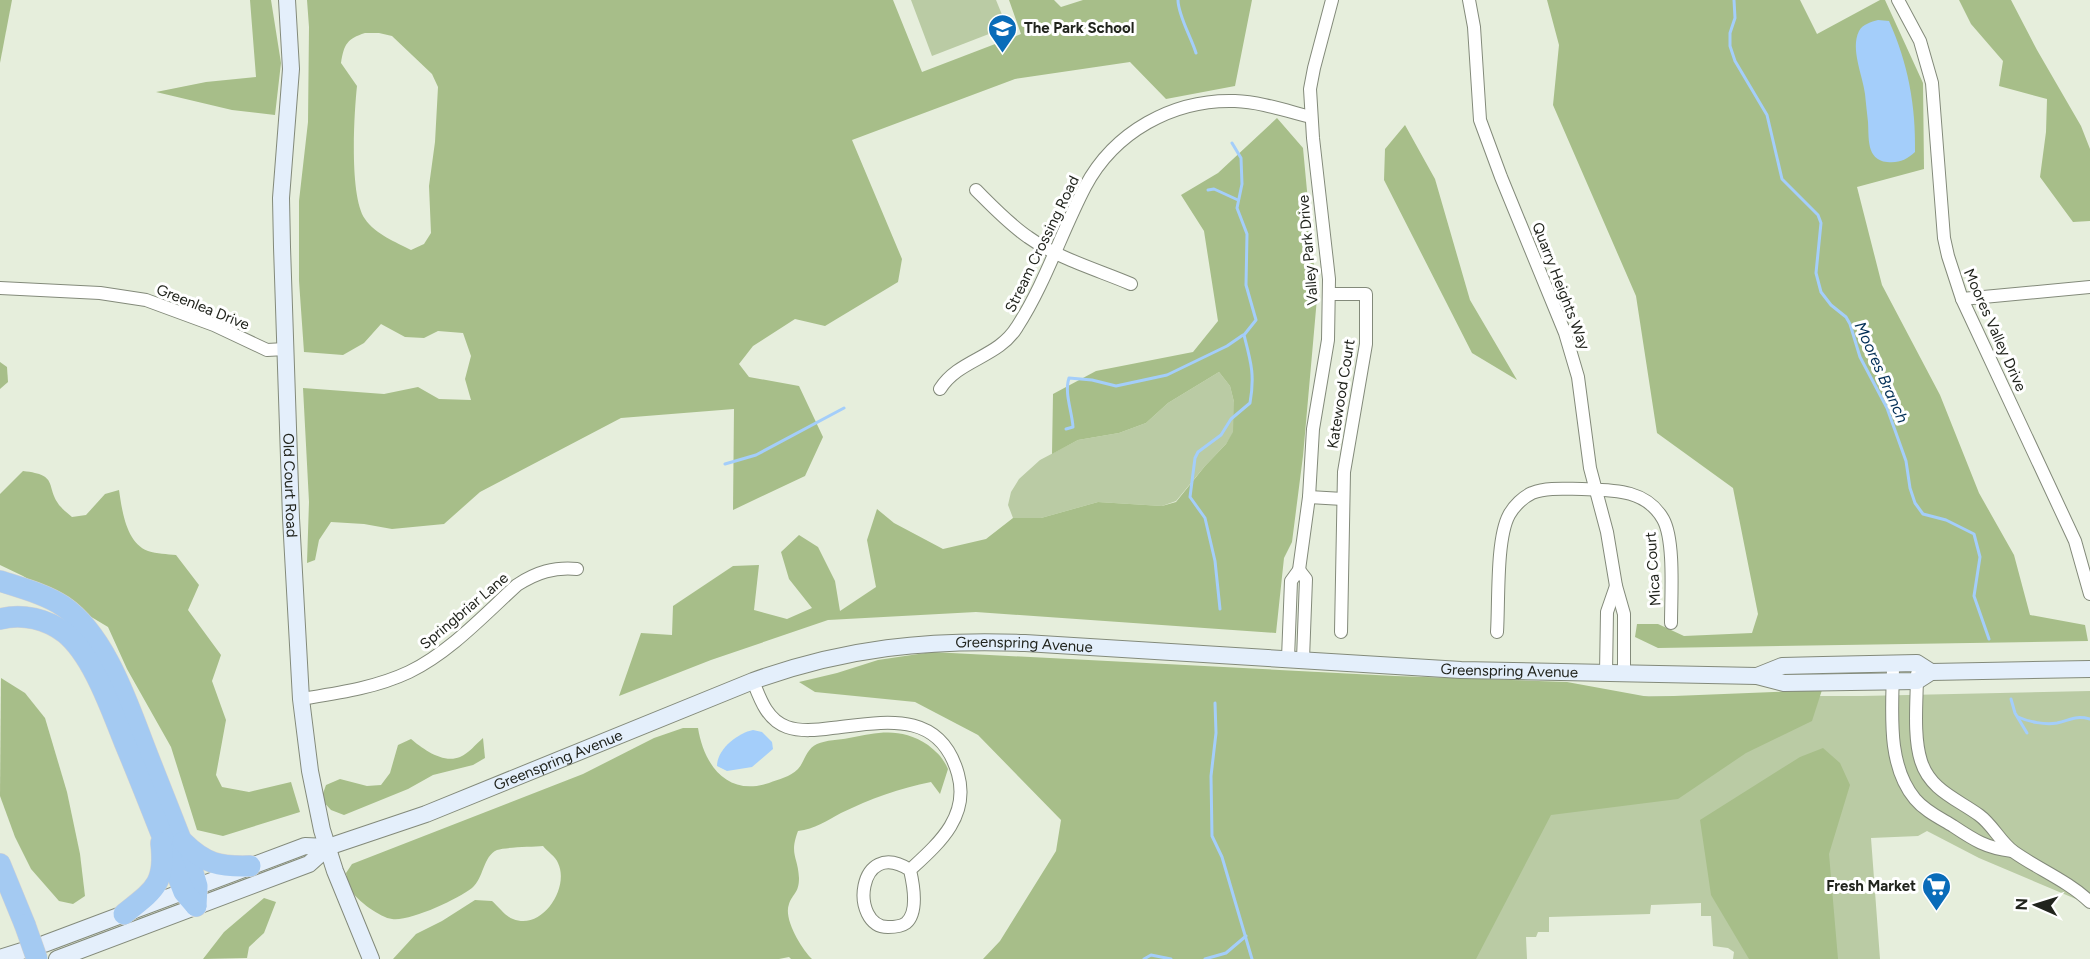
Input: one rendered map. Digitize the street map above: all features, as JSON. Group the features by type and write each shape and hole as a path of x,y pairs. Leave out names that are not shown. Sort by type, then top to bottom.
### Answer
{"highway":[{"path":"0,581 34,592 65,607 90,632 123,693 180,839 192,895"},
{"path":"0,619 22,616 54,626 66,634 96,675 159,825 192,895"},
{"path":"124,914 154,890 158,880 163,861 159,825"},
{"path":"180,839 196,855 207,861 229,867 250,866"},
{"path":"0,864 37,959"}],"main road":[{"name":"Old Court Road","path":"287,0 291,69 281,210 291,518 301,699 314,792 328,847 352,915 371,959"},
{"name":"Greenspring Avenue","path":"57,959 250,866 304,846 328,847 457,802 789,668 854,652 887,647 944,642 1025,643 1461,670 1757,676 1784,683 1893,681 1921,672 2090,669"},
{"name":"Greenspring Avenue","path":"1757,676 1782,666 1893,664 1921,672"},
{"name":"Greenspring Avenue","path":"0,958 124,914 309,864 328,847"}],"street":[{"name":"Valley Park Drive","path":"1295,658 1306,579 1299,570 1309,497 1314,419 1328,340 1329,294 1311,117 1311,89 1314,68 1332,0"},
{"name":"Quarry Heights Way","path":"1469,0 1474,27 1480,120 1565,333 1578,377 1586,449 1607,532 1616,586 1624,614 1624,674"},
{"name":"Moores Valley Drive","path":"1898,0 1920,41 1932,82 1944,238 1948,256 1962,299 2075,542 2090,594"},
{"name":"Stream Crossing Road","path":"940,389 952,373 995,350 1008,340 1026,312 1085,187 1114,148 1135,130 1154,118 1187,106 1220,101 1258,104 1311,117"},
{"path":"976,190 1015,228 1030,239 1131,284"},
{"path":"1962,299 2090,287"},
{"name":"Greenlea Drive","path":"0,288 117,294 146,300 214,325 267,350 285,349"},
{"name":"Katewood Court","path":"1329,294 1366,294 1366,344 1348,445 1343,499 1341,632"},
{"name":"Mica Court","path":"1497,632 1501,544 1504,529 1514,507 1531,494 1542,490 1620,490 1646,500 1657,509 1664,521 1669,539 1671,623"},
{"path":"1309,497 1343,499"},
{"name":"Springbriar Lane","path":"301,699 372,686 409,672 443,650 517,585 530,577 552,569 577,569"},
{"name":"Quarry Heights Way","path":"1606,673 1607,612 1616,586"},
{"path":"1893,664 1894,737 1897,758 1902,777 1915,798 1931,813 1972,839 1992,849 2012,851"},
{"path":"1921,672 1918,741 1920,759 1927,775 1944,794 1981,816 2012,851 2090,902"},
{"path":"753,681 761,703 775,720 785,727 798,730 888,721 904,722 917,726 938,739 955,764 959,779 959,808 949,830 936,846 910,870"},
{"path":"883,862 902,864 910,870 913,883 911,916 905,923 896,926 880,926 872,921 865,911 865,880 870,871 883,862"}],"green space":[{"path":"0,0 12,0 0,63"},
{"path":"250,0 271,0 281,63 275,115 232,110 156,92 206,82 256,77"},
{"path":"307,0 893,0 922,72 1021,34 1009,0 1054,0 1061,7 1083,0 1252,0 1235,86 1166,99 1130,62 1015,79 852,140 902,259 898,282 825,326 795,319 753,346 739,364 749,377 799,386 823,437 805,476 733,510 734,409 621,418 480,492 444,524 392,529 331,522 319,540 315,560 307,563 309,502 303,388 384,394 418,387 439,399 471,400 465,379 471,356 463,333 438,331 424,338 405,337 381,324 364,343 343,355 304,352 299,281 299,201 308,122","holes":["365,33 392,36 432,74 438,87 435,142 429,186 431,233 424,244 411,250 386,237 369,224 360,208 357,192 354,154 357,86 341,63 343,51 350,40"]},
{"path":"911,0 996,0 1007,27 932,56"},
{"path":"1547,0 1800,0 1817,34 1880,0 1885,0 1923,83 1924,169 1857,187 1882,285 1940,395 1979,493 2014,555 2030,615 2085,625 2088,641 1658,648 1635,637 1637,624 1658,624 1684,636 1752,633 1758,614 1733,488 1657,433 1636,296 1553,105 1559,45"},
{"path":"1959,0 2011,0 2081,126 2090,149 2090,221 2073,222 2040,177 2046,132 2047,99 1999,86 2003,61 1971,24"},
{"path":"1277,118 1303,148 1317,298 1303,456 1292,542 1284,558 1276,633 976,612 828,620 711,660 619,696 641,633 672,635 673,606 733,566 759,565 754,610 787,619 812,608 789,579 781,552 799,535 818,547 835,581 840,611 876,587 867,540 877,509 894,523 943,549 986,539 1013,518 1041,518 1098,502 1162,506 1176,502 1226,444 1233,432 1234,402 1230,386 1219,372 1168,403 1146,423 1119,433 1078,440 1052,454 1053,394 1096,371 1193,352 1218,321 1204,231 1181,195 1218,173"},
{"path":"1405,125 1435,179 1470,300 1517,380 1472,353 1384,180 1385,149"},
{"path":"0,362 7,367 8,382 0,389"},
{"path":"1219,372 1230,386 1234,402 1234,432 1176,501 1162,506 1098,502 1041,518 1013,518 1008,505 1011,492 1019,479 1040,460 1078,440 1119,433 1146,423 1168,403"},
{"path":"23,471 35,473 47,479 56,500 72,517 86,515 105,494 119,490 126,525 135,541 148,551 176,555 199,585 188,610 221,655 212,681 226,720 216,775 222,787 249,792 291,782 300,812 223,836 197,830 171,747 127,669 108,627 23,576 0,565 0,494"},
{"path":"932,652 1395,676 1567,682 1649,697 1822,690 1812,721 1746,753 1678,799 1551,815 1476,959 983,959 1000,941 1056,851 1061,820 978,735 915,702 815,692 799,682 878,660"},
{"path":"1,678 25,693 45,718 67,792 80,854 85,896 73,904 59,901 31,869 15,837 0,796"},
{"path":"2090,691 2090,909 2083,902 1979,858 1927,831 1918,836 1871,838 1880,959 1733,959 1734,952 1728,948 1713,946 1711,916 1701,916 1701,903 1651,905 1650,914 1549,917 1549,932 1538,932 1536,937 1526,937 1527,959 1150,959 1628,696 1862,696"},
{"path":"683,728 698,728 701,742 712,765 720,775 741,786 769,783 792,774 798,769 810,749 817,744 890,732 908,735 928,745 948,769 940,794 931,782 908,787 863,803 815,827 798,831 794,851 799,883 788,910 794,933 812,959 791,959 789,957 779,959 393,959 416,934 475,900 492,901 513,919 524,921 534,919 551,905 557,895 561,873 558,863 543,846 497,850 489,857 479,879 472,888 433,909 400,919 387,918 363,903 354,894 349,886 346,873 352,864 583,774 654,738"},
{"path":"483,738 485,758 473,765 433,775 408,789 344,815 331,810 321,799 326,785 340,779 367,786 381,785 390,773 398,745 411,739 440,757 454,759 466,754"},
{"path":"1823,748 1840,763 1850,785 1829,854 1838,959 1749,959 1711,895 1700,820 1800,757"},
{"path":"264,898 276,902 264,933 249,947 247,958 203,959 224,932"}],"water":[{"path":"1878,20 1889,21 1896,37 1906,69 1912,101 1915,152 1906,159 1896,162 1880,160 1875,157 1870,147 1865,94 1856,54 1859,31 1865,25"},
{"path":"753,730 762,732 772,742 773,749 752,767 727,771 717,766 724,748 729,743 741,734"}],"waterway":[{"path":"1178,0 1182,19 1196,53"},
{"name":"Moores Branch","path":"1734,0 1735,18 1730,33 1730,46 1735,61 1767,115 1782,179 1818,215 1821,223 1816,273 1821,292 1850,324 1860,357 1887,408 1906,461 1915,503 1923,514 1946,520 1974,534 1980,557 1974,596 1989,639"},
{"path":"1220,609 1215,561 1205,518 1190,497 1195,458 1198,452 1221,435 1231,419 1250,403 1252,369 1244,335 1256,320 1246,285 1247,234 1237,208 1242,184 1241,158 1232,143"},
{"path":"1208,190 1214,189 1238,200"},
{"path":"1066,429 1073,427 1068,396 1069,378 1092,380 1116,386 1167,375 1227,346 1243,335"},
{"path":"725,464 756,455 844,408"},
{"name":"Moores Branch","path":"2011,699 2015,713 2027,733"},
{"path":"1215,703 1216,733 1211,776 1212,836 1222,857 1252,959"},
{"path":"2018,717 2047,724 2077,718 2090,719"},
{"path":"1205,959 1226,953 1246,936"},
{"path":"1144,959 1151,955 1171,959"}],"place":[{"name":"The Park School","path":"1003,54"},
{"name":"Fresh Market","path":"1937,912"}]}
